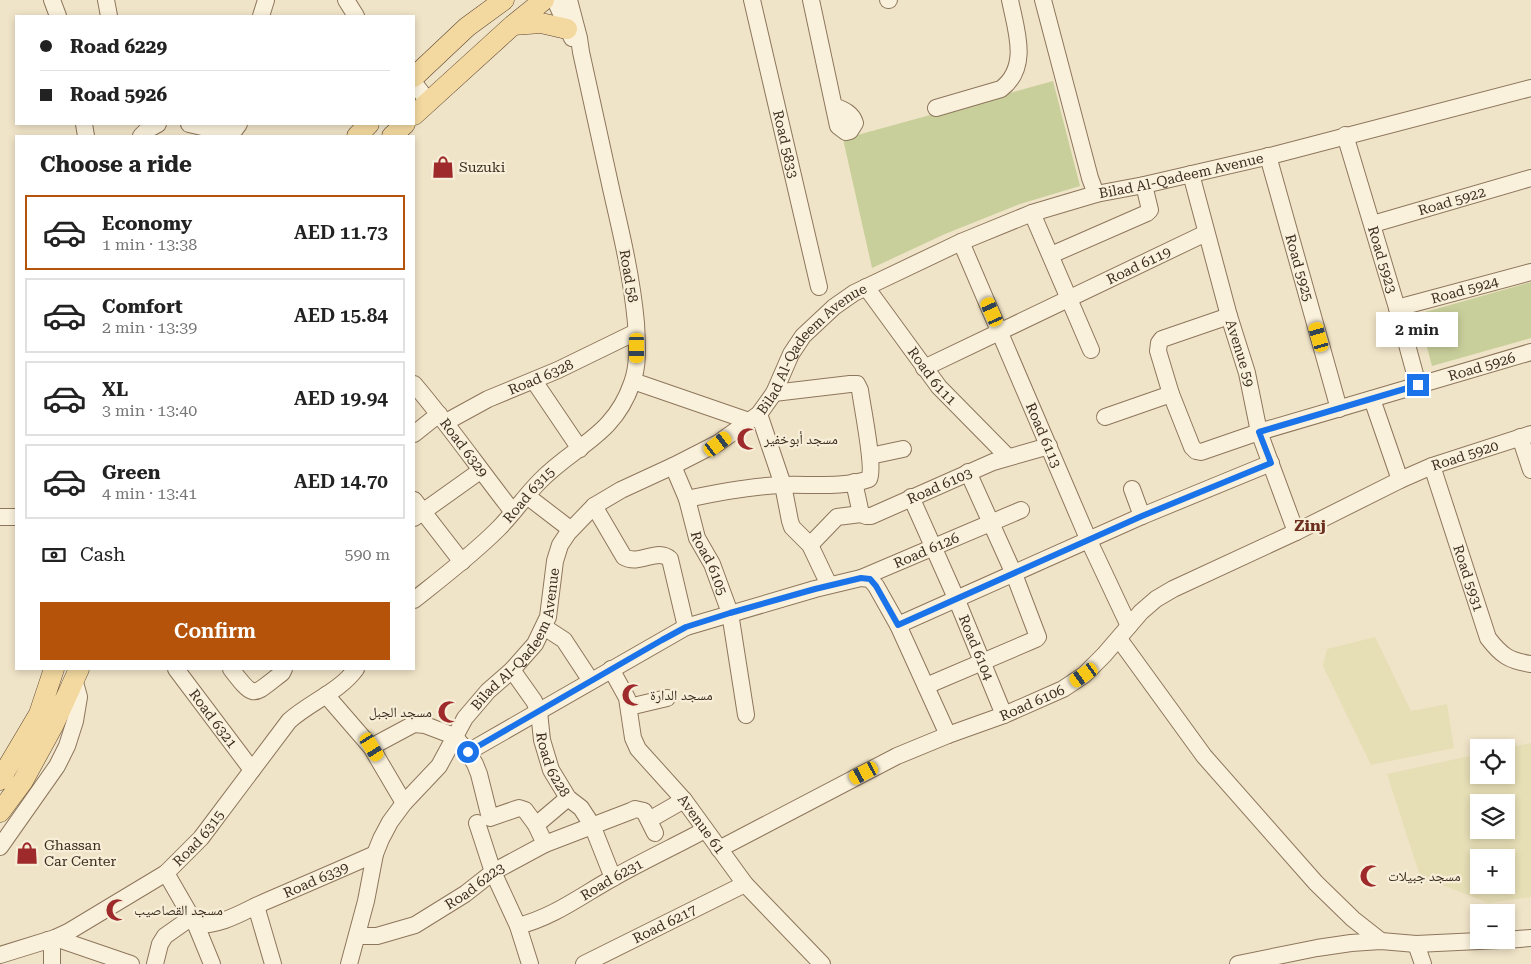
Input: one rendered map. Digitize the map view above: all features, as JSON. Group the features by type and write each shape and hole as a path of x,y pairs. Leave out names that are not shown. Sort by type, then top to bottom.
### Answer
{"main road":[{"path":"415,76 467,27 504,0"},
{"path":"419,107 513,24 544,0"},
{"path":"513,24 541,24 567,29"},
{"path":"415,60 450,35 467,27"},
{"path":"359,135 368,125"},
{"path":"393,135 404,125"},
{"path":"0,780 39,714 54,670"},
{"path":"0,812 23,781 53,726 77,674"}],"street":[{"path":"56,10 66,0"},
{"path":"106,0 109,15"},
{"path":"261,15 266,0"},
{"path":"346,0 355,15"},
{"name":"Road 58","path":"555,0 567,29 581,52"},
{"name":"Road 58","path":"570,0 580,38 581,52 630,278 637,362 633,381"},
{"name":"Road 5833","path":"752,0 820,287"},
{"path":"811,0 834,106"},
{"path":"936,108 1001,89 1010,82 1017,69 1019,60 1018,39 1010,0"},
{"path":"1043,0 1094,195"},
{"name":"Bilad Al-Qadeem Avenue","path":"349,964 366,901 375,854 390,822 404,803 439,766 465,718 488,691 512,670 535,644 548,617 555,561 560,545 570,529 594,506 621,490 718,444 754,417 774,393 792,354 803,336 834,307 866,287 961,242 1032,213 1094,195 1268,156 1531,88"},
{"path":"415,89 419,107"},
{"path":"142,135 156,125"},
{"path":"193,125 228,133 233,132 238,125"},
{"name":"Road 5923","path":"1345,135 1398,308 1418,385"},
{"name":"Road 5925","path":"1268,156 1339,409"},
{"name":"Avenue 59","path":"1191,174 1229,316 1247,372 1259,432 1296,532"},
{"name":"Road 5922","path":"1373,224 1531,178"},
{"path":"1050,255 1146,213 1150,210 1150,206 1144,185"},
{"path":"1032,213 1092,350"},
{"name":"Road 6119","path":"924,368 1206,232"},
{"name":"Road 6113","path":"961,242 1049,446 1124,633 1204,756 1316,883 1353,919 1381,941"},
{"name":"Road 5924","path":"1398,308 1531,272"},
{"name":"Road 6111","path":"866,287 939,387 1008,457"},
{"path":"1105,417 1171,394 1158,351 1159,343 1162,340 1229,316"},
{"name":"Road 6328","path":"415,433 443,418 534,381 636,332"},
{"name":"Road 5926","path":"1171,394 1192,447 1196,451 1201,452 1259,432 1531,352"},
{"path":"534,381 580,449"},
{"path":"633,381 754,417 784,485 792,527 810,545 829,585"},
{"name":"Road 6315","path":"415,599 462,562 499,529 554,468 610,423 621,408 633,381"},
{"path":"687,499 735,489 858,482 869,479 871,475 870,456 858,384 774,393"},
{"name":"Road 6329","path":"415,385 443,418 480,471 513,512"},
{"path":"1372,399 1400,480"},
{"path":"1526,436 1531,470"},
{"name":"Road 5920","path":"1400,480 1432,466 1526,436"},
{"name":"Road 6103","path":"810,545 837,517 861,514 871,516 968,472 1008,457 1049,446"},
{"path":"870,456 903,449"},
{"path":"898,625 1142,516 1271,463"},
{"name":"Road 6105","path":"673,466 687,499 697,538 712,564 730,613 746,715"},
{"name":"Road 5931","path":"1432,466 1488,638 1497,650 1510,660 1531,664"},
{"path":"462,562 416,510 480,471"},
{"path":"926,686 1036,639 1038,635 1014,574 968,472"},
{"name":"Road 6106","path":"720,849 897,756 948,734 1004,716 1063,689 1084,675 1141,612 1156,599 1172,589 1296,532 1400,480"},
{"path":"858,482 861,514"},
{"path":"1132,489 1142,516"},
{"path":"527,496 570,529"},
{"name":"Road 6104","path":"911,497 956,598 1004,716"},
{"path":"594,506 624,557 635,561 660,554 670,559 686,627"},
{"name":"Road 6126","path":"468,752 686,627 829,585 861,578 1021,510"},
{"path":"0,518 15,517"},
{"path":"861,578 870,579 876,586 898,625 948,734"},
{"path":"544,628 564,640 591,681"},
{"name":"Avenue 61","path":"611,669 627,698 633,738 638,749 684,800 745,884 822,964"},
{"name":"Road 6321","path":"177,670 252,770"},
{"path":"232,670 251,692 258,691 284,670"},
{"name":"Road 6315","path":"0,955 52,939 68,932 166,873 201,838 289,721 301,710 337,688 355,670"},
{"name":"Road 6228","path":"512,670 540,712 542,740 551,770 568,798 581,808 592,825"},
{"path":"0,847 57,766 67,746 75,721 79,697 77,674"},
{"path":"326,695 372,747 404,803"},
{"path":"629,707 667,698"},
{"path":"372,747 414,724 425,725 454,736 468,752 479,774 490,818 522,808 536,825 545,844"},
{"path":"536,825 568,798"},
{"name":"Road 6223","path":"357,936 377,936 415,925 464,894 493,872 545,844 635,809 644,812 652,826 684,800"},
{"path":"477,822 493,872 518,926 530,964"},
{"path":"592,825 613,878"},
{"name":"Road 6231","path":"518,926 537,921 557,911 613,878 705,830"},
{"name":"Road 6339","path":"194,921 217,924 375,854"},
{"path":"166,873 194,921 212,964"},
{"name":"Road 6217","path":"584,964 745,884"},
{"path":"256,906 273,964"},
{"path":"155,964 160,944 165,936 194,921"},
{"path":"1515,939 1531,938"},
{"path":"52,964 52,939 131,964"},
{"path":"1238,964 1285,959 1352,943 1381,941 1416,944 1470,941"},
{"path":"1416,944 1423,964"}],"shaded area":[{"path":"1375,637 1411,711 1447,704 1454,748 1371,765 1323,666 1327,649"},
{"path":"1531,743 1531,897 1488,903 1420,876 1387,774 1470,756 1470,784 1515,784 1515,746"}],"green space":[{"path":"1053,81 1080,186 1020,204 945,234 872,268 843,139"},
{"path":"1531,282 1531,338 1432,366 1418,314"}],"place":[{"name":"Suzuki","path":"443,167"},
{"name":"مسجد أبوخفير","path":"748,439"},
{"name":"مسجد الدارة","path":"633,695"},
{"name":"مسجد الجبل","path":"449,712"},
{"name":"Ghassan Car Center","path":"27,853"},
{"name":"مسجد جبيلات","path":"1371,876"},
{"name":"مسجد القصاصيب","path":"117,910"}],"district":[{"name":"Zinj","path":"1310,525"}],"route":[{"path":"468,752 686,627 815,589 861,578 870,579 876,586 898,625 1142,516 1271,463 1259,432 1418,385"}]}
